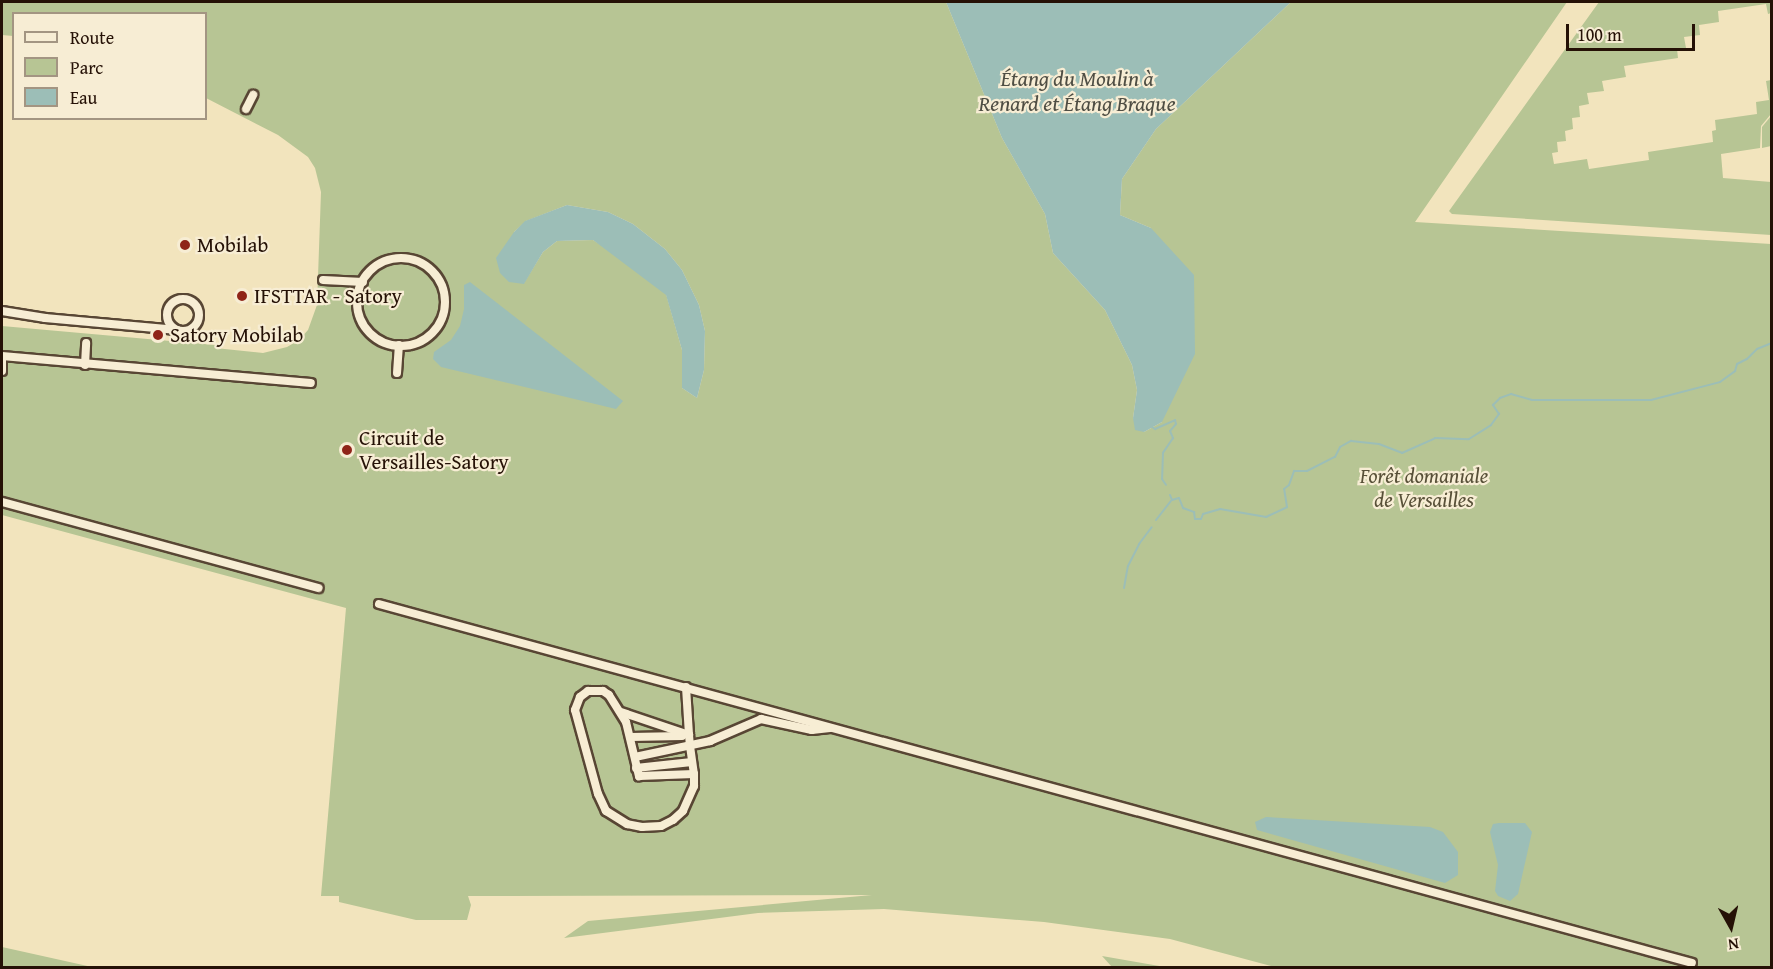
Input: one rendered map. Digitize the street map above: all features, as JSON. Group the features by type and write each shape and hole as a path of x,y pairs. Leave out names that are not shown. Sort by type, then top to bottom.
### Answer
{"street":[{"path":"246,109 253,96"},
{"path":"393,259 407,259 432,271 440,282 444,295 444,309 440,322 432,333 421,341 399,345 377,339 366,329 359,315 357,300 368,273 380,263 393,259"},
{"path":"322,280 363,282"},
{"path":"2,311 45,318 177,330 186,330 195,326 199,315 196,305 187,299 176,300 168,308 167,319 157,328"},
{"path":"167,319 177,330"},
{"path":"85,365 87,343"},
{"path":"398,373 399,345"},
{"path":"2,371 2,358 311,383"},
{"path":"2,502 319,588"},
{"path":"379,604 1692,963"},
{"path":"686,687 694,774 694,786 689,803 673,820 660,826 642,827 610,815 602,806 575,710 580,697 593,690 609,695 621,712 631,737 637,774 641,777 694,774"},
{"path":"621,712 689,735"},
{"path":"635,757 710,741 761,719 812,730 833,728"},
{"path":"631,737 689,735"},
{"path":"636,768 692,762"}],"green space":[{"name":"Forêt domaniale de Versailles","path":"2,2 946,2 1002,138 1045,214 1053,253 1105,310 1132,365 1137,390 1133,418 1144,432 1162,422 1151,228 1120,215 1122,179 1156,129 1291,2 1567,2 1415,222 1771,244 1771,967 1275,967 1170,939 1044,922 884,909 758,913 564,938 588,921 872,895 468,896 471,905 467,920 416,920 339,902 339,896 321,896 346,608 2,515 2,326 215,345 215,348 263,353 287,347 299,340 308,330 317,305 321,192 315,168 308,157 278,135 207,99 207,12 12,12 12,36 2,35","holes":["567,205 608,212 633,224 665,249 682,270 699,305 705,331 704,370 697,398 682,388 682,350 666,294 604,247 593,240 557,241 543,252 524,283 514,232 526,221"]},
{"path":"1599,2 1771,2 1771,13 1768,14 1766,4 1718,11 1719,22 1699,25 1700,35 1684,37 1686,48 1677,49 1678,58 1624,66 1626,77 1602,81 1604,91 1587,93 1589,104 1579,106 1580,117 1572,118 1573,129 1565,131 1566,141 1557,142 1558,152 1552,153 1554,164 1587,159 1589,169 1649,160 1648,152 1713,142 1712,131 1716,130 1715,120 1757,114 1756,102 1769,100 1766,81 1771,80 1771,114 1761,126 1760,148 1721,154 1723,178 1771,182 1771,235 1452,214 1449,211"},
{"path":"1771,116 1771,146 1762,148 1762,127"},
{"path":"2,947 92,967 2,967"},
{"path":"1102,956 1165,967 1112,967"}],"water":[{"name":"Étang du Moulin à Renard et Étang Braque","path":"946,2 1291,2 1156,129 1122,179 1120,215 1151,228 1194,275 1195,354 1162,422 1144,432 1135,430 1133,418 1137,390 1132,365 1105,310 1053,253 1045,214 1002,138"},
{"path":"567,205 608,212 633,224 665,249 682,270 699,305 705,331 704,370 697,398 682,388 682,350 666,295 593,240 557,241 543,252 524,284 509,282 500,273 496,258 514,232 525,221"},
{"path":"470,282 623,401 616,409 441,367 433,359 434,352 451,340 460,326 464,309 464,285"},
{"path":"1266,817 1430,827 1443,832 1458,852 1458,875 1445,883 1257,830 1255,822"},
{"path":"1525,823 1532,832 1518,894 1510,901 1498,896 1495,891 1498,865 1490,832 1493,824"}],"waterway":[{"path":"1170,495 1172,500 1179,498 1183,508 1194,512 1195,519 1201,519 1203,514 1220,509 1266,517 1287,507 1284,489 1289,485 1294,471 1307,471 1335,457 1340,447 1351,441 1379,444 1402,453 1435,438 1469,439 1491,425 1499,414 1493,405 1500,398 1511,394 1532,400 1651,400 1720,382 1735,371 1737,364 1747,359 1757,349 1772,343"},
{"path":"1152,427 1155,429 1175,420 1176,424 1170,431 1173,438 1163,453 1162,479 1166,485"},
{"path":"1156,520 1171,501"},
{"path":"1124,588 1128,566 1139,544 1152,527"}],"place":[{"name":"Mobilab","path":"185,245"},
{"name":"IFSTTAR - Satory","path":"242,296"},
{"name":"Satory Mobilab","path":"158,335"},
{"name":"Circuit de Versailles-Satory","path":"347,450"}]}
